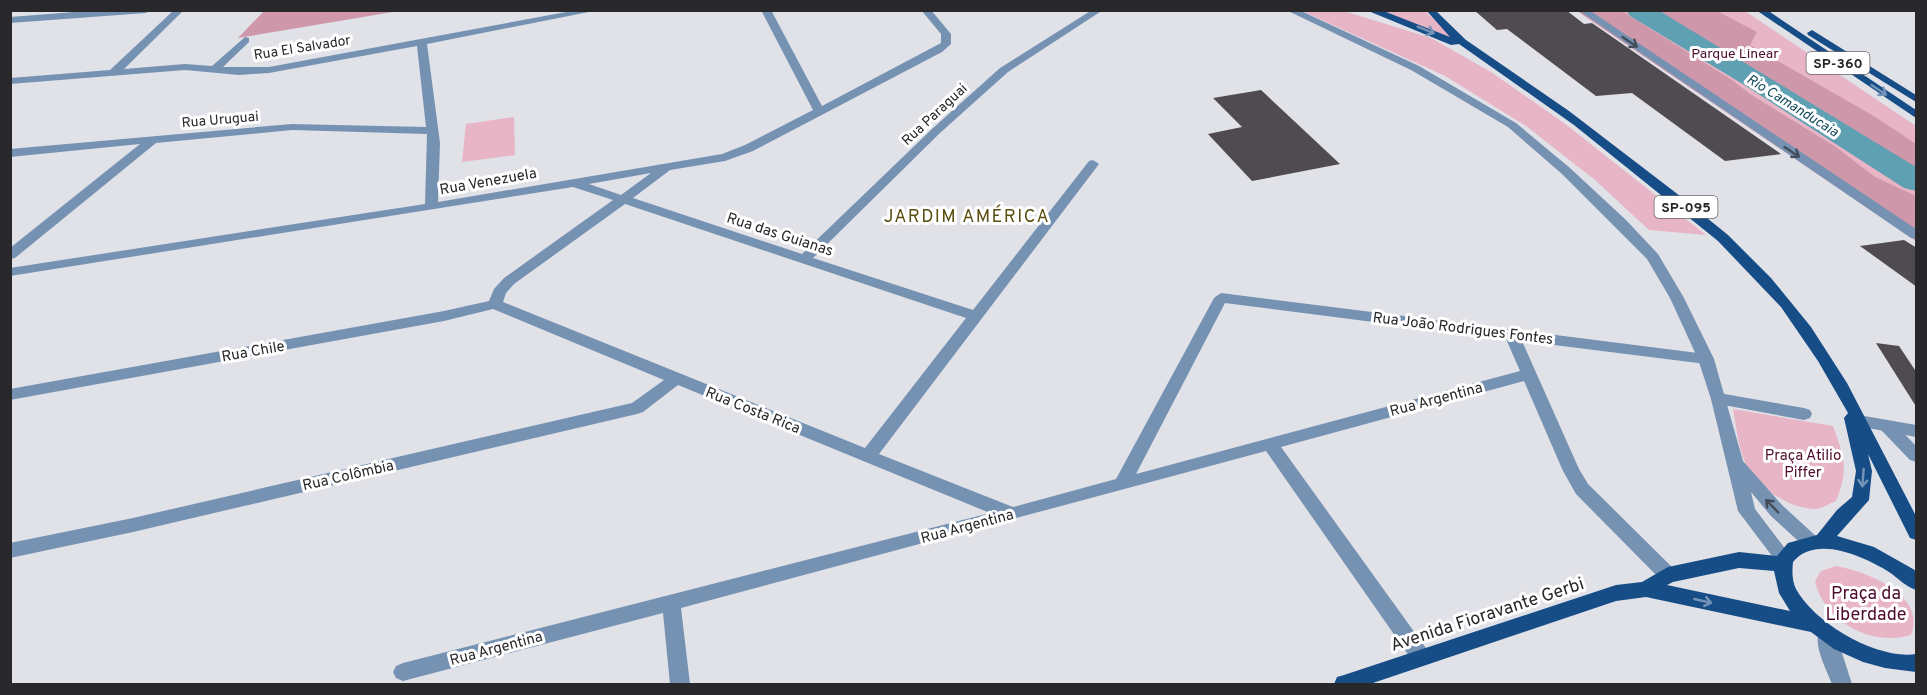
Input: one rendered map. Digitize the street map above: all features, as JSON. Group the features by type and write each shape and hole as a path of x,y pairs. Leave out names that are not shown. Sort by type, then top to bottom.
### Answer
{"main road":[{"name":"SP-095","path":"1371,10 1436,34 1487,59"},
{"name":"SP-095","path":"1430,10 1450,33 1576,120 1677,199 1734,248 1785,303 1823,355 1846,394 1857,421 1917,533"},
{"name":"SP-360","path":"1760,10 1917,114"},
{"name":"SP-360","path":"1776,10 1917,99"},
{"name":"SP-095","path":"1783,562 1794,548 1817,543 1860,500 1864,471 1857,421"},
{"path":"1817,543 1851,547 1881,559 1917,582"},
{"name":"Avenida Fioravante Gerbi","path":"1646,589 1668,575 1739,560 1783,562"},
{"path":"1783,562 1783,582 1794,603 1821,629 1869,656 1911,664 1917,663"},
{"name":"Avenida Fioravante Gerbi","path":"1344,684 1616,593 1646,589 1821,629"}],"street":[{"path":"10,20 147,10"},
{"path":"113,73 180,10"},
{"name":"Rua El Salvador","path":"10,81 185,68 239,72 269,70 595,10"},
{"path":"766,10 819,111"},
{"name":"Rua Venezuela","path":"10,272 431,207 725,157 749,148 938,51 946,44 946,34 925,10"},
{"name":"Rua Paraguai","path":"804,259 936,131 1004,70 1100,10"},
{"path":"1290,10 1415,68 1512,125 1566,171 1653,257 1677,298 1706,359 1737,464 1747,511 1783,562"},
{"path":"1581,10 1917,236"},
{"path":"214,70 245,40"},
{"path":"422,42 432,131 431,207"},
{"name":"Rua Uruguai","path":"10,153 292,128 350,127 432,131"},
{"path":"10,255 152,141"},
{"path":"868,456 1093,164"},
{"path":"495,304 499,292 509,281 667,167"},
{"name":"Rua das Guianas","path":"575,183 975,316"},
{"name":"Rua João Rodrigues Fontes","path":"1122,484 1221,298 1706,359"},
{"name":"Rua Costa Rica","path":"495,304 1012,514"},
{"name":"Rua Chile","path":"10,395 444,316 495,304"},
{"path":"1512,335 1571,471 1582,489 1668,575"},
{"name":"Rua Argentina","path":"403,672 1012,514 1529,374"},
{"name":"Rua Colômbia","path":"10,551 134,525 637,408 676,379"},
{"path":"1719,399 1804,414"},
{"path":"1857,421 1917,431"},
{"path":"1888,426 1917,456"},
{"path":"1270,444 1421,657"},
{"path":"1737,464 1777,511 1817,543"},
{"path":"671,602 680,684"},
{"path":"1821,629 1842,684"}],"green space":[{"path":"264,11 399,11 238,38"},
{"path":"1302,11 1344,11 1431,38 1491,72 1564,123 1706,235 1649,230 1595,180 1526,126 1445,76"},
{"path":"1379,11 1425,11 1461,44"},
{"path":"1577,11 1622,11 1836,147 1875,177 1916,196 1916,241"},
{"name":"Parque Linear","path":"1596,11 1745,11 1916,126 1916,223"},
{"path":"1643,11 1717,11 1757,32 1750,45 1877,118 1916,144 1916,179 1854,143 1829,115"},
{"path":"514,117 515,155 462,162 466,124"},
{"name":"Praça Atilio Piffer","path":"1733,409 1833,426 1844,463 1843,480 1836,501 1818,509 1805,508 1785,501 1758,481 1744,459"},
{"name":"Praça da Liberdade","path":"1836,566 1877,579 1902,597 1910,608 1914,621 1911,635 1896,638 1866,634 1839,619 1820,596 1815,581 1821,571"}],"building":[{"path":"1474,10 1566,10 1584,24 1592,23 1781,154 1725,161 1632,93 1596,96 1507,29 1497,30"},
{"path":"1261,90 1340,164 1252,181 1208,134 1242,127 1213,98"},
{"path":"1904,240 1917,248 1917,287 1860,246"},
{"path":"1876,343 1899,346 1917,373 1917,408"}],"waterway":[{"name":"Rio Camanducaia","path":"1639,10 1756,80 1916,181"}],"district":[{"name":"JARDIM AMÉRICA","path":"967,216"}]}
